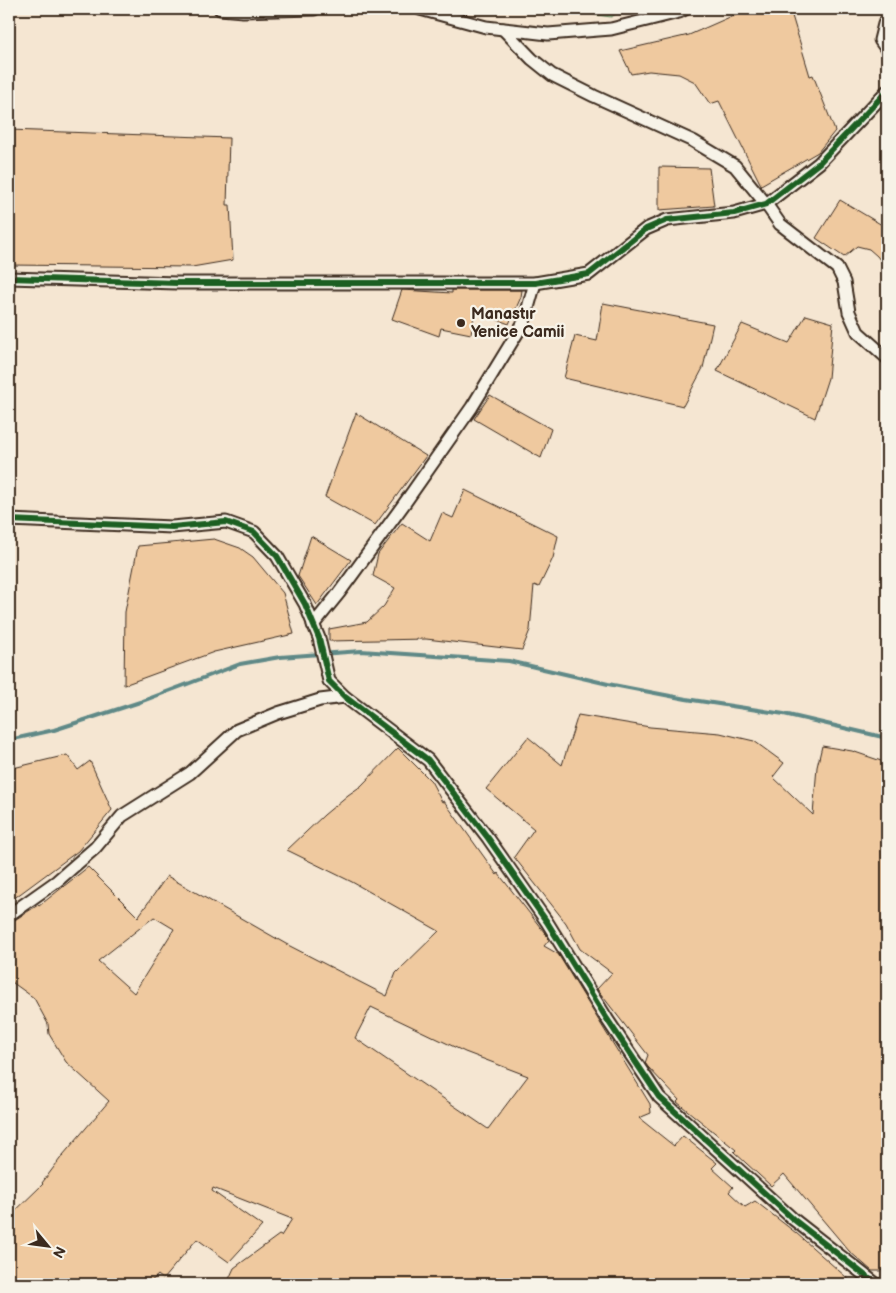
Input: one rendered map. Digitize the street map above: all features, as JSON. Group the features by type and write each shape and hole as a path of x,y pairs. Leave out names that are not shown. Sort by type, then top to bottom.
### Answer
{"street":[{"path":"220,9 314,9"},
{"path":"420,9 486,27 548,34 611,28 685,9"},
{"path":"887,19 880,40 887,50"},
{"path":"504,29 532,58 552,75 693,141 735,166 780,224 837,268 844,282 850,312 858,332 887,358"},
{"path":"9,278 177,283 535,283 589,274 646,229 667,220 734,213 766,204 819,163 887,91"},
{"path":"313,625 339,593 404,504 472,407 524,322 535,283"},
{"path":"9,520 172,528 226,522 254,532 276,556 304,604 319,638 325,672 329,681 346,698 428,760 488,838 547,922 607,1019 659,1097 793,1219 876,1284"},
{"path":"9,915 57,881 94,848 122,816 190,773 237,730 278,713 320,700 346,698"}],"green space":[{"path":"554,9 625,9 611,17"}],"building":[{"path":"748,9 790,9 810,76 813,75 835,131 818,152 761,185 719,101 710,104 695,82 679,74 649,71 631,74 620,51 689,35"},
{"path":"9,130 229,138 227,205 230,205 233,260 192,267 9,265"},
{"path":"659,167 709,168 714,206 659,210"},
{"path":"840,200 887,228 887,269 869,249 857,246 844,257 816,238"},
{"path":"402,290 452,293 452,290 522,290 521,297 509,324 475,311 471,334 441,328 439,336 392,319"},
{"path":"603,303 713,324 703,368 683,406 564,378 575,336 597,341"},
{"path":"806,315 833,323 828,378 815,418 717,371 742,324 789,343"},
{"path":"490,395 551,429 541,458 474,419"},
{"path":"356,413 426,456 375,525 325,497"},
{"path":"465,490 558,536 553,558 539,587 534,585 530,630 522,650 426,639 329,641 329,629 367,622 384,606 395,588 373,576 378,554 402,523 430,541 442,513 453,518"},
{"path":"311,536 351,560 317,605 298,576"},
{"path":"214,539 240,548 253,557 283,593 294,634 214,652 124,685 125,612 138,546"},
{"path":"578,715 650,727 720,733 754,741 784,763 773,777 813,815 817,767 822,746 852,751 887,763 887,1265 881,1271 872,1271 849,1251 784,1174 771,1186 734,1152 736,1150 677,1102 679,1100 645,1063 648,1055 597,989 612,973 580,949 566,923 514,857 534,829 486,789 528,737 562,765"},
{"path":"398,748 431,781 442,802 444,801 497,875 498,873 548,937 549,940 544,946 558,954 650,1104 651,1113 639,1118 674,1146 683,1136 717,1163 712,1168 733,1187 729,1192 745,1207 755,1201 796,1233 854,1284 234,1284 229,1279 234,1268 279,1235 281,1236 292,1219 213,1188 212,1191 262,1226 229,1262 197,1239 163,1279 158,1275 148,1284 9,1284 9,1217 43,1184 63,1155 109,1101 66,1062 49,1034 48,1024 34,998 9,980 9,922 39,906 88,867 138,917 167,876 286,944 387,996 396,973 439,931 352,882 287,850 324,815 361,786","holes":["154,917 174,929 134,993 98,961","371,1007 465,1052 528,1076 488,1129 355,1038"]},
{"path":"67,755 78,770 90,761 112,810 78,851 9,902 9,769"}],"waterway":[{"path":"9,740 54,730 140,702 240,664 280,657 361,651 509,661 608,684 686,699 784,714 887,738"}],"cycle path":[{"path":"9,278 177,283 535,283 589,274 646,229 667,220 734,213 766,204 819,163 887,91"},
{"path":"9,520 172,527 226,522 254,532 277,556 305,604 319,638 329,681 345,697 428,760 488,838 547,922 607,1019 659,1097 793,1219 876,1284"}],"place":[{"name":"Manastır Yenice Camii","path":"461,323"}]}
